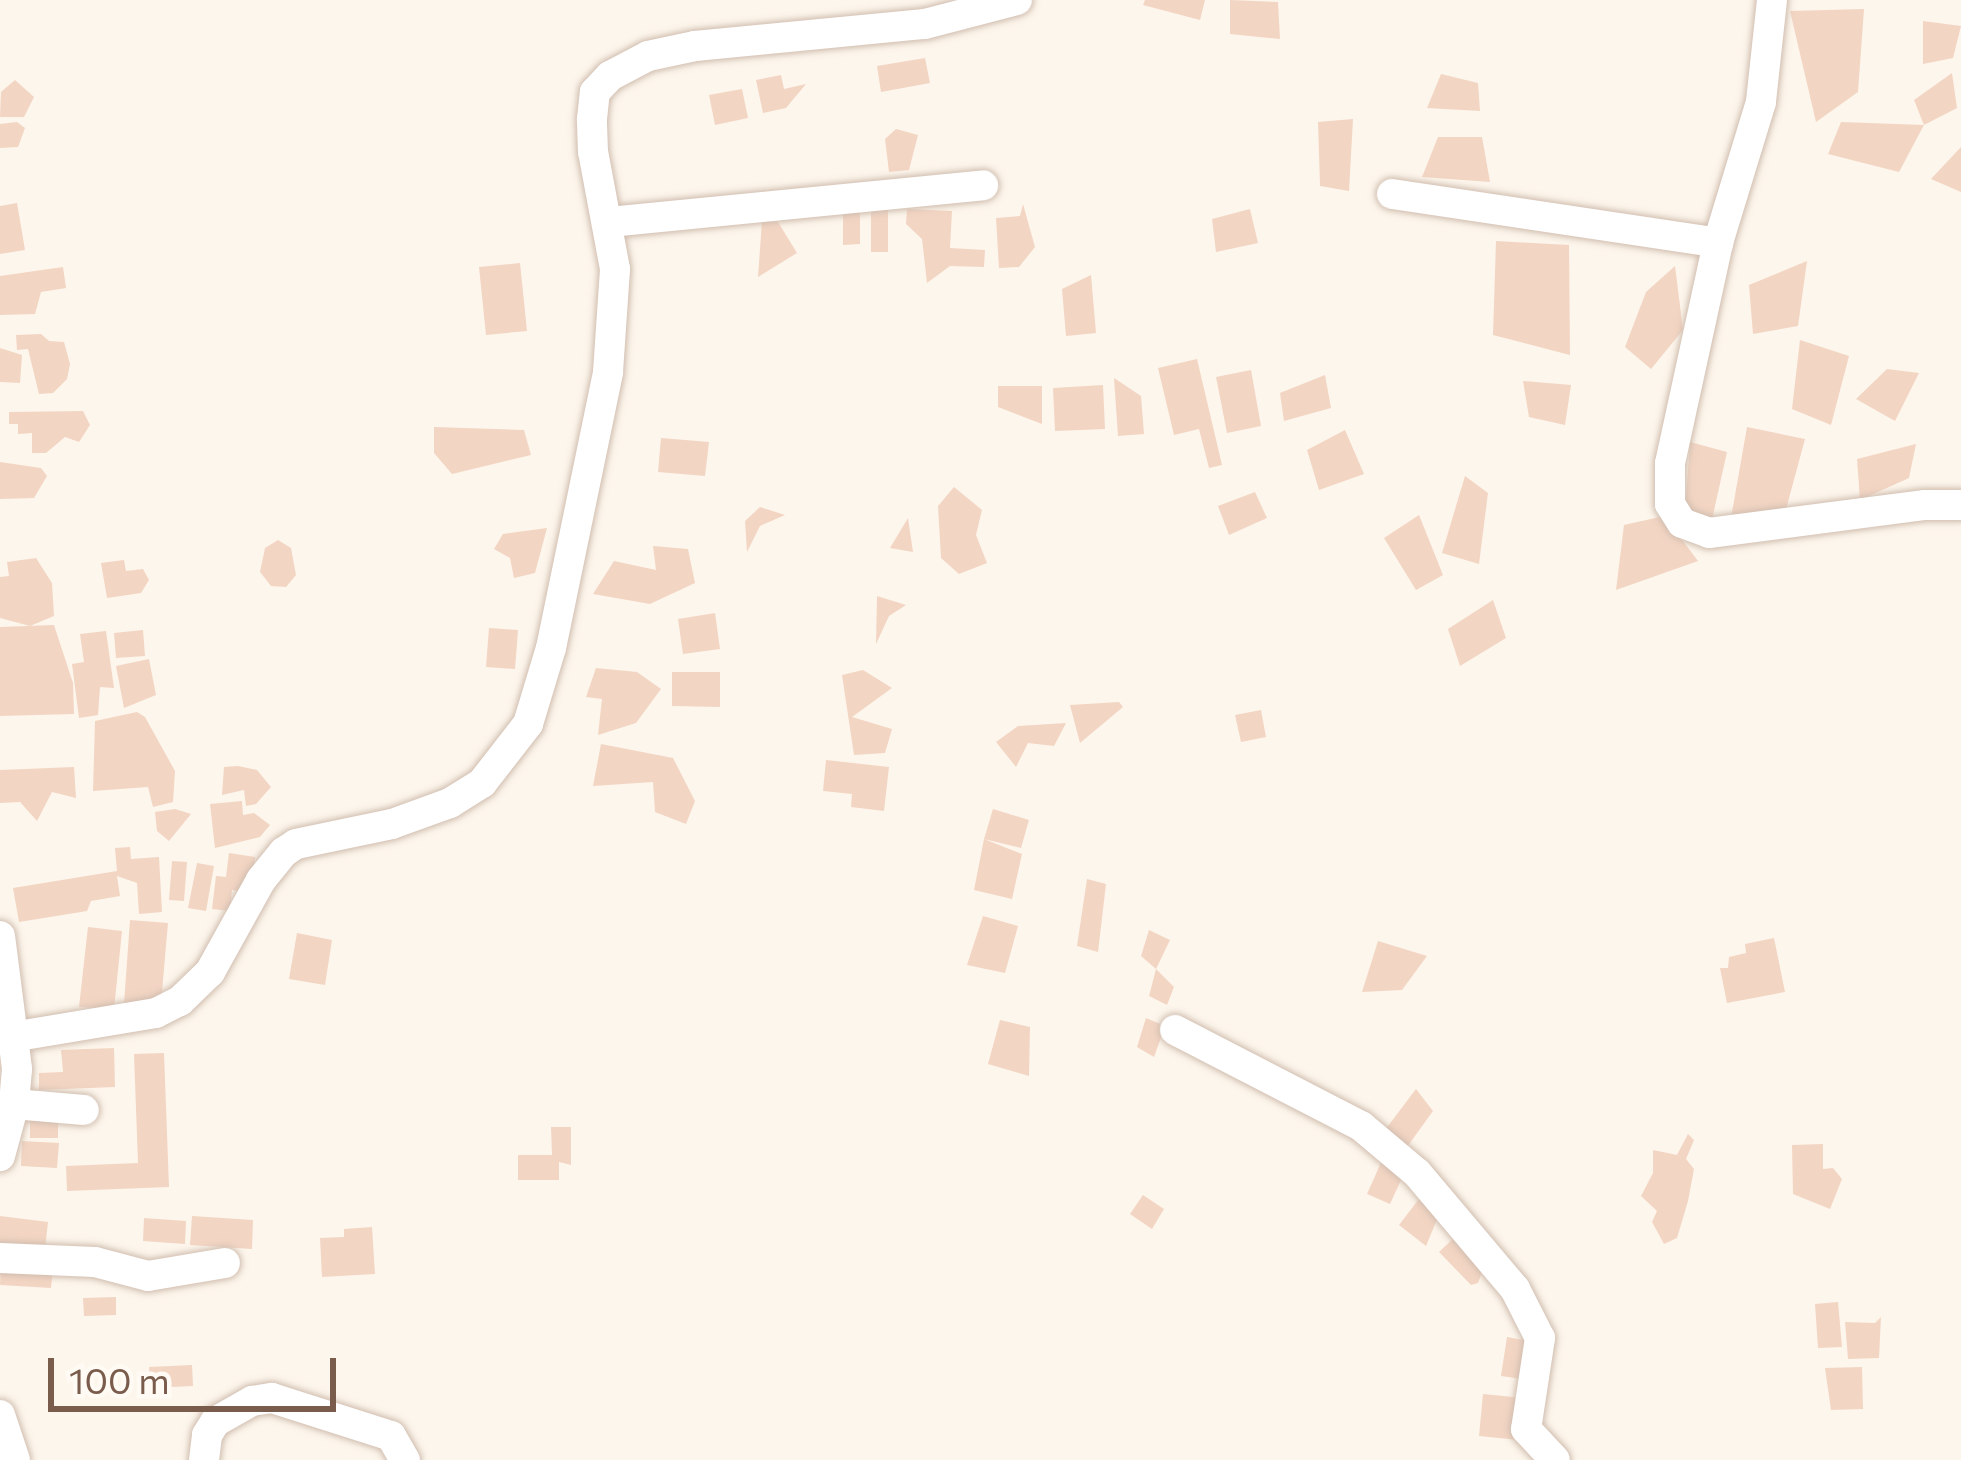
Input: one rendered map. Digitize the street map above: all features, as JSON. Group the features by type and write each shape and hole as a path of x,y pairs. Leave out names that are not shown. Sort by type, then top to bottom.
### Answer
{"street":[{"path":"8,1037 166,1009 210,973 261,880 284,852 296,844 392,824 450,803 482,783 528,724 541,688 600,419 614,311 609,222 593,152 596,92 626,65 714,44 959,19 1017,0"},
{"path":"1772,0 1761,102 1718,243 1667,490 1682,523 1694,532 1730,532 1906,507 1961,506"},
{"path":"609,222 983,184"},
{"path":"1392,194 1718,243"},
{"path":"0,936 14,1104 0,1156"},
{"path":"1175,1030 1361,1126 1417,1173 1515,1289 1540,1338 1526,1429 1555,1460"},
{"path":"14,1104 84,1110"},
{"path":"0,1258 95,1262 148,1276 224,1263"},
{"path":"204,1460 209,1427 252,1401 272,1398 391,1436 405,1460"},
{"path":"0,1415 15,1460"}],"building":[{"path":"1145,0 1205,0 1200,20 1143,5"},
{"path":"1230,0 1278,2 1280,39 1230,34"},
{"path":"1864,9 1858,92 1816,122 1790,11"},
{"path":"1923,21 1961,26 1953,58 1923,64"},
{"path":"925,58 930,83 881,92 877,66"},
{"path":"1952,73 1957,108 1924,125 1914,100"},
{"path":"1441,74 1478,83 1480,111 1427,108"},
{"path":"781,75 784,89 806,84 786,108 763,113 756,80"},
{"path":"15,80 34,97 24,117 0,117 1,92"},
{"path":"742,89 748,118 715,125 709,95"},
{"path":"1353,119 1349,191 1320,186 1318,122"},
{"path":"17,122 25,128 18,147 0,148 0,124"},
{"path":"1841,122 1924,125 1899,172 1828,154"},
{"path":"896,129 918,135 909,170 889,172 885,139"},
{"path":"1438,137 1482,137 1490,182 1422,177"},
{"path":"1961,147 1961,192 1931,179"},
{"path":"17,203 25,250 0,254 0,206"},
{"path":"1023,204 1035,247 1019,267 999,268 996,218 1020,216"},
{"path":"907,209 952,211 950,248 985,250 984,267 950,266 927,283 922,239 906,224"},
{"path":"1250,209 1258,243 1216,252 1212,219"},
{"path":"871,210 888,210 888,252 871,252"},
{"path":"843,211 860,211 860,244 843,245"},
{"path":"762,221 778,222 797,253 758,277"},
{"path":"1496,241 1569,245 1570,355 1493,335"},
{"path":"1807,261 1798,326 1753,334 1749,285"},
{"path":"520,263 527,331 486,335 479,267"},
{"path":"1675,266 1683,330 1651,369 1625,347 1646,292"},
{"path":"63,267 66,288 41,292 35,314 0,315 0,276"},
{"path":"1091,275 1096,333 1066,336 1062,289"},
{"path":"41,334 49,341 64,342 70,364 67,379 53,393 39,394 28,349 17,350 16,335"},
{"path":"1800,340 1849,356 1831,425 1792,409"},
{"path":"0,348 22,355 20,383 0,382"},
{"path":"1197,359 1222,465 1209,468 1199,429 1174,435 1158,368"},
{"path":"1887,369 1919,373 1895,421 1856,399"},
{"path":"1251,370 1261,426 1227,433 1216,377"},
{"path":"1325,375 1331,408 1284,421 1280,393"},
{"path":"1114,378 1141,396 1144,434 1118,436"},
{"path":"1523,381 1571,385 1565,425 1529,417"},
{"path":"1103,385 1105,429 1055,431 1053,388"},
{"path":"998,386 1042,386 1042,424 998,407"},
{"path":"83,411 90,425 79,442 65,437 46,453 32,453 32,433 18,434 18,424 9,424 9,412"},
{"path":"434,427 524,430 531,455 452,474 434,453"},
{"path":"1747,427 1805,439 1785,513 1731,518"},
{"path":"1345,430 1364,474 1319,490 1307,450"},
{"path":"661,438 709,442 705,476 658,472"},
{"path":"1690,442 1727,452 1711,524 1685,515"},
{"path":"1916,444 1909,478 1860,500 1857,459"},
{"path":"0,462 41,468 47,476 34,498 0,499"},
{"path":"1465,476 1488,493 1479,564 1442,553"},
{"path":"954,487 982,510 976,535 987,563 959,574 941,558 938,506"},
{"path":"1255,492 1267,518 1229,535 1218,506"},
{"path":"760,507 785,515 760,526 747,552 745,521"},
{"path":"1419,515 1443,575 1416,590 1384,538"},
{"path":"1664,516 1698,561 1616,590 1624,525"},
{"path":"908,518 913,552 890,548"},
{"path":"547,528 535,573 514,578 510,558 494,549 503,534"},
{"path":"278,540 291,548 296,575 286,587 271,586 260,572 265,548"},
{"path":"653,546 688,549 695,583 650,604 593,594 614,561 656,570"},
{"path":"36,558 52,583 54,616 30,626 0,618 0,577 9,576 7,562"},
{"path":"124,560 126,571 143,569 149,580 141,593 107,598 101,563"},
{"path":"877,596 906,605 889,616 876,644"},
{"path":"1493,600 1506,638 1460,666 1448,629"},
{"path":"715,613 720,649 683,654 678,619"},
{"path":"54,625 73,683 74,714 0,716 0,627"},
{"path":"489,628 518,630 515,669 486,667"},
{"path":"143,630 145,656 116,658 114,633"},
{"path":"106,631 114,688 100,687 98,715 79,718 72,664 84,662 80,634"},
{"path":"149,659 156,695 124,708 116,666"},
{"path":"596,668 637,672 661,689 636,723 598,735 602,699 586,697"},
{"path":"863,670 892,688 852,717 892,729 885,753 854,755 842,675"},
{"path":"672,672 720,672 720,707 672,706"},
{"path":"1119,702 1123,707 1080,743 1070,705"},
{"path":"1261,710 1266,737 1241,742 1235,715"},
{"path":"137,712 145,717 175,771 173,802 153,807 148,787 93,791 95,721"},
{"path":"1066,723 1054,746 1028,743 1016,767 996,742 1018,726"},
{"path":"601,744 673,758 695,801 686,824 655,812 653,782 593,786"},
{"path":"826,760 889,767 884,811 851,807 852,794 823,791"},
{"path":"74,767 76,798 52,792 37,821 20,802 0,803 0,770"},
{"path":"224,767 257,770 271,787 256,804 246,806 244,790 222,795"},
{"path":"242,801 243,815 254,813 270,825 260,837 215,848 210,804"},
{"path":"175,809 191,814 169,841 157,831 155,812"},
{"path":"993,809 1029,820 1021,848 984,839"},
{"path":"984,839 1022,854 1012,899 974,890"},
{"path":"130,847 131,859 159,857 162,912 139,914 137,883 117,876 120,896 91,901 87,911 19,922 13,888 117,871 115,848"},
{"path":"229,853 255,857 251,892 232,890 230,911 212,909 216,876 226,877"},
{"path":"172,861 187,862 184,901 169,900"},
{"path":"197,863 214,866 206,911 188,908"},
{"path":"1087,879 1106,884 1098,952 1077,946"},
{"path":"983,916 1018,926 1005,973 967,965"},
{"path":"130,920 168,923 161,1003 124,1004"},
{"path":"88,927 122,931 114,1009 79,1007"},
{"path":"1149,930 1170,940 1156,969 1141,956"},
{"path":"297,933 332,940 325,985 289,979"},
{"path":"1774,938 1785,992 1727,1003 1720,968 1728,968 1729,957 1746,953 1745,944"},
{"path":"1378,941 1427,956 1402,990 1362,992"},
{"path":"1156,969 1174,987 1167,1005 1149,996"},
{"path":"1146,1018 1165,1026 1154,1057 1137,1047"},
{"path":"1000,1020 1030,1027 1029,1076 988,1064"},
{"path":"114,1048 115,1087 39,1090 39,1073 63,1072 61,1050"},
{"path":"164,1053 169,1187 67,1191 66,1166 138,1163 134,1054"},
{"path":"1416,1089 1433,1111 1407,1147 1385,1130"},
{"path":"30,1117 58,1117 58,1138 30,1138"},
{"path":"551,1127 571,1127 571,1165 559,1162 559,1180 518,1180 518,1155 552,1155"},
{"path":"1688,1134 1694,1140 1686,1159 1694,1169 1688,1201 1677,1238 1664,1244 1652,1222 1657,1211 1641,1196 1653,1173 1653,1150 1677,1155"},
{"path":"22,1141 59,1143 57,1168 21,1166"},
{"path":"1823,1144 1823,1169 1833,1168 1842,1179 1830,1209 1793,1194 1792,1145"},
{"path":"1384,1156 1407,1167 1390,1204 1367,1194"},
{"path":"1143,1195 1164,1209 1152,1229 1130,1214"},
{"path":"1422,1195 1441,1210 1426,1246 1399,1225"},
{"path":"0,1216 48,1222 45,1249 0,1244"},
{"path":"192,1216 253,1220 252,1249 190,1245"},
{"path":"144,1218 186,1221 185,1244 143,1241"},
{"path":"372,1227 375,1274 322,1277 320,1238 344,1237 344,1229"},
{"path":"1459,1233 1486,1261 1478,1283 1471,1285 1439,1252"},
{"path":"1,1264 53,1267 51,1288 0,1285"},
{"path":"116,1297 116,1315 84,1316 83,1298"},
{"path":"1838,1302 1842,1347 1818,1348 1815,1304"},
{"path":"1881,1317 1879,1358 1848,1359 1845,1322 1875,1323"},
{"path":"1507,1337 1535,1342 1529,1380 1501,1376"},
{"path":"192,1365 193,1386 150,1388 149,1367"},
{"path":"1862,1367 1863,1409 1831,1410 1825,1368"},
{"path":"1483,1394 1523,1398 1519,1440 1479,1436"}]}
